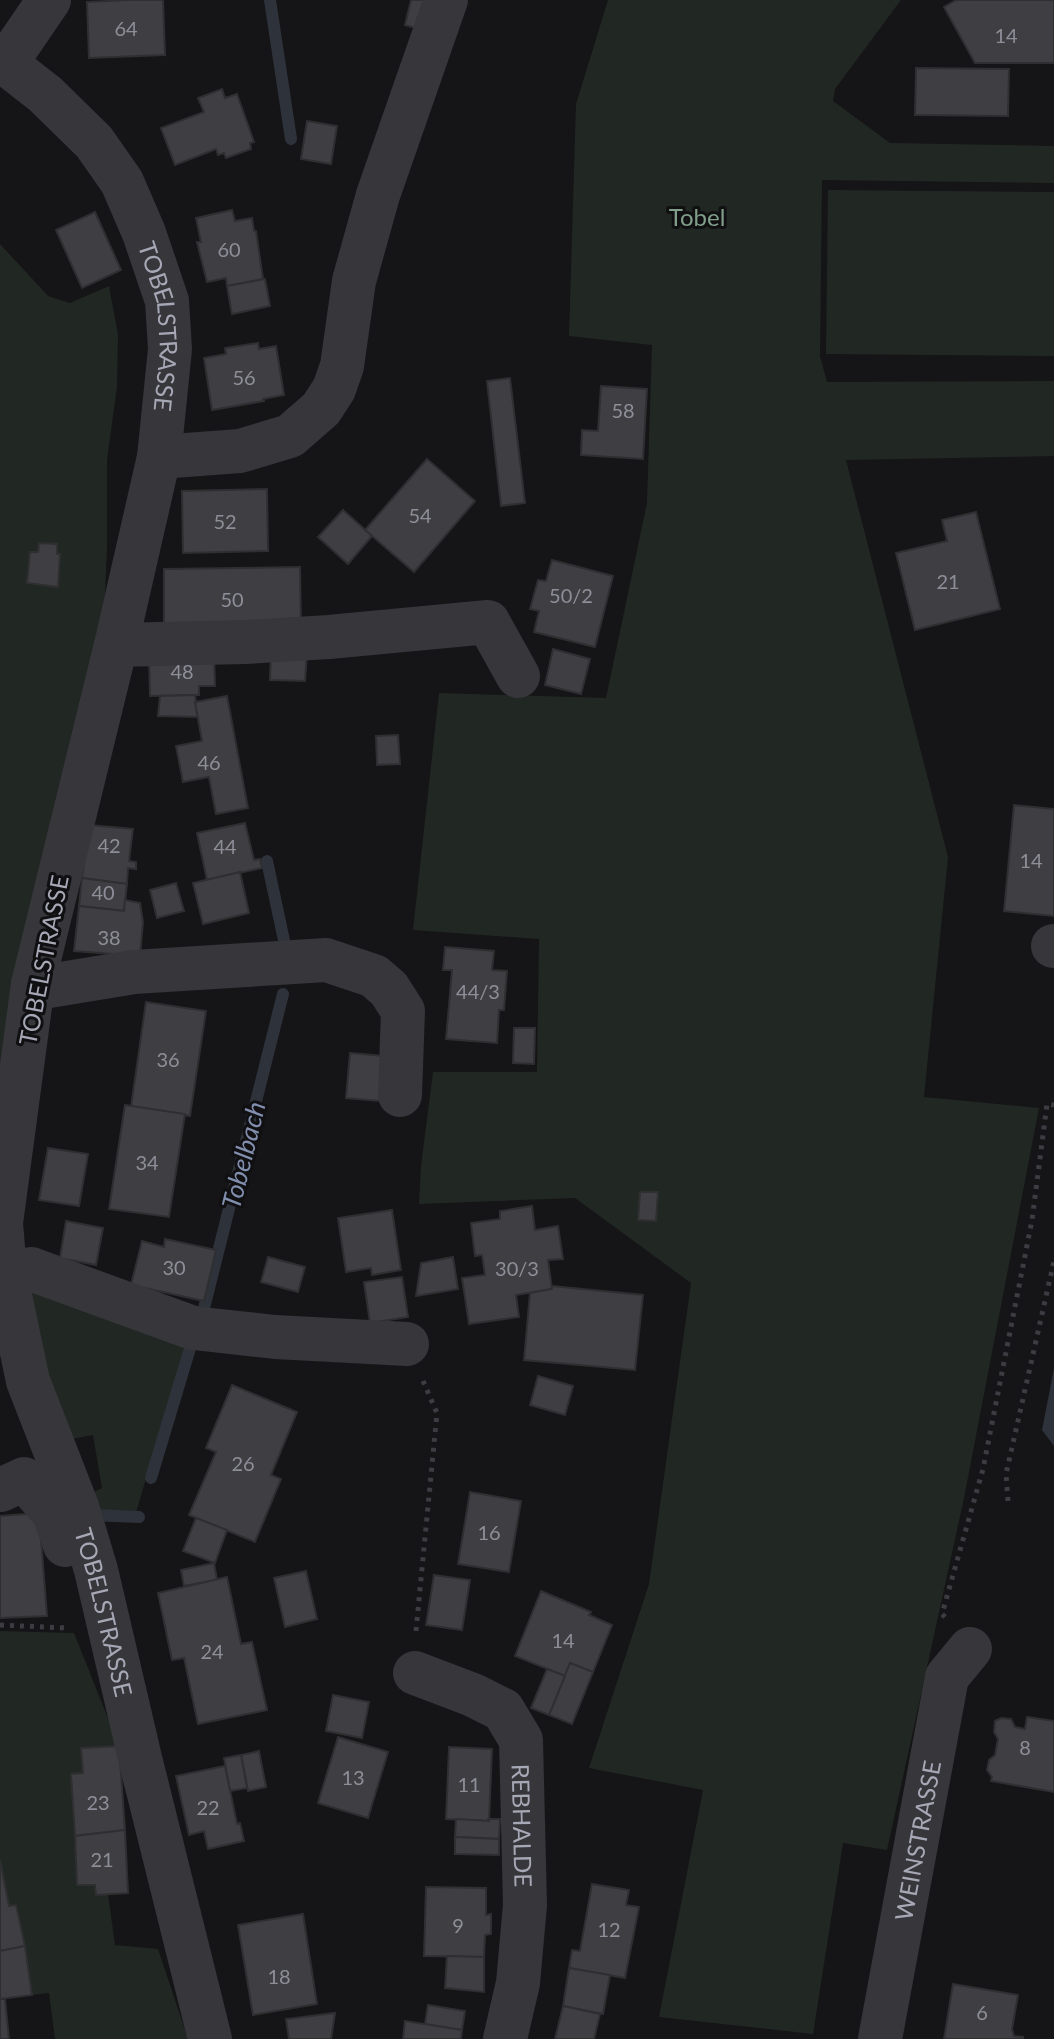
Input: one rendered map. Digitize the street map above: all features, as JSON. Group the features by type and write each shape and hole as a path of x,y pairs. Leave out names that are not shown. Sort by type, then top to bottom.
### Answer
{"street":[{"name":"TOBELSTRASSE","path":"49,0 3,61 45,94 94,142 122,182 144,233 167,301 170,349 159,457 33,984 1,1223 5,1272 28,1381 77,1507 96,1570 210,2039"},
{"path":"159,457 240,451 290,436 321,409 334,389 342,366 354,281 378,195 446,0"},
{"path":"116,645 329,637 488,622 518,676"},
{"path":"33,984 49,986 134,972 326,960 374,976 389,989 403,1011 400,1095"},
{"path":"5,1272 31,1269 193,1328 275,1337 407,1344"},
{"path":"1,1490 24,1479 54,1513 69,1557 96,1570"},
{"name":"WEINSTRASSE","path":"880,2039 947,1677 970,1649"},
{"name":"REBHALDE","path":"415,1673 503,1710 521,1740 525,1905 518,1983 505,2039"}],"path":[{"path":"970,1649 942,1614 983,1469 1032,1220 1047,1104 1054,1105"},
{"path":"1008,1501 1006,1474 1054,1261"},
{"path":"407,1344 437,1413 415,1673"},
{"path":"0,1625 61,1627"}],"green space":[{"name":"Tobel","path":"608,0 901,0 835,89 833,101 890,143 1054,146 1054,183 822,180 820,356 827,382 1054,381 1054,456 846,460 948,857 924,1097 1039,1108 964,1498 887,1850 843,1843 813,2034 659,2017 703,1790 589,1768 649,1584 691,1283 575,1198 419,1204 433,1072 537,1072 539,939 413,930 439,693 606,698 647,503 652,345 569,336 576,104"},
{"path":"828,190 1054,192 1054,356 826,354"},
{"path":"0,244 48,296 70,303 109,286 118,335 117,387 107,460 105,594 0,1113"},
{"path":"59,1288 188,1336 135,1516 87,1511 83,1497 102,1488 93,1435 61,1441 26,1293"},
{"path":"0,1631 74,1633 119,1746 81,1748 83,1773 71,1774 77,1885 95,1885 96,1895 108,1894 115,1945 158,1949 188,2039 55,2039 49,1993 32,1995 17,1905 9,1906 0,1860"}],"shaded area":[{"path":"1054,1368 1054,1446 1042,1430"}],"building":[{"path":"163,0 165,55 89,58 87,2"},
{"path":"411,0 435,0 427,31 405,25"},
{"path":"956,0 1054,0 1054,63 975,63 944,7"},
{"path":"916,68 1009,69 1008,116 915,115"},
{"path":"222,89 225,98 237,94 254,142 250,143 251,149 226,158 224,153 218,155 216,149 175,165 161,128 204,112 198,98"},
{"path":"307,121 337,126 331,164 301,159"},
{"path":"232,210 235,221 252,218 263,279 227,286 226,278 207,282 197,242 201,242 196,218"},
{"path":"95,212 121,270 82,288 56,230"},
{"path":"265,279 270,306 232,314 227,286"},
{"path":"258,343 259,349 276,346 284,395 212,410 204,358 226,354 225,348"},
{"path":"510,378 525,503 501,506 487,381"},
{"path":"601,386 647,389 643,459 581,455 582,430 598,431"},
{"path":"427,459 475,501 414,572 365,530"},
{"path":"267,489 268,551 183,553 182,491"},
{"path":"343,510 372,536 348,564 318,537"},
{"path":"976,512 1000,609 915,630 896,553 947,541 942,520"},
{"path":"39,543 57,544 57,554 60,554 58,587 27,583 30,552 38,552"},
{"path":"552,560 613,576 595,647 534,632 539,611 530,609 538,580 546,581"},
{"path":"300,567 301,629 164,631 164,569"},
{"path":"553,649 590,659 581,694 545,685"},
{"path":"271,651 307,652 305,681 270,680"},
{"path":"214,654 215,686 199,686 199,695 150,696 149,656"},
{"path":"195,695 198,717 158,716 160,696"},
{"path":"227,696 248,808 216,814 209,777 183,782 176,746 202,741 195,702"},
{"path":"398,735 400,764 377,765 376,736"},
{"path":"1014,805 1054,809 1054,916 1004,911"},
{"path":"245,823 254,860 260,859 262,868 207,880 197,833"},
{"path":"89,825 133,829 129,861 136,862 136,869 128,868 127,884 82,878"},
{"path":"240,872 249,913 203,924 193,883"},
{"path":"82,878 127,884 124,911 79,906"},
{"path":"176,883 184,911 157,918 150,890"},
{"path":"125,900 140,903 143,922 140,956 74,951 79,906 124,911"},
{"path":"445,947 494,951 492,970 507,971 504,1010 499,1010 497,1043 446,1039 452,970 443,970"},
{"path":"146,1002 206,1011 190,1116 131,1107"},
{"path":"514,1028 535,1028 534,1064 513,1063"},
{"path":"350,1053 384,1056 380,1101 346,1098"},
{"path":"125,1105 185,1114 169,1217 109,1209"},
{"path":"48,1148 88,1154 79,1206 39,1200"},
{"path":"640,1192 658,1192 656,1221 638,1220"},
{"path":"532,1206 535,1230 558,1226 563,1259 548,1260 552,1289 516,1295 519,1317 469,1324 462,1278 485,1275 482,1255 475,1256 471,1223 500,1219 500,1211"},
{"path":"392,1210 401,1270 372,1275 371,1268 346,1272 338,1218"},
{"path":"66,1221 103,1228 96,1265 60,1258"},
{"path":"165,1239 216,1250 204,1301 131,1285 142,1241 164,1247"},
{"path":"268,1257 305,1267 298,1292 261,1282"},
{"path":"453,1257 458,1289 416,1296 421,1263"},
{"path":"402,1277 408,1317 370,1323 364,1282"},
{"path":"552,1286 643,1295 635,1370 524,1360 530,1293 552,1289"},
{"path":"538,1376 573,1386 565,1415 530,1405"},
{"path":"232,1385 297,1412 271,1475 281,1479 255,1542 189,1515 216,1452 206,1448"},
{"path":"470,1492 521,1501 509,1572 458,1564"},
{"path":"39,1513 47,1616 0,1618 0,1516"},
{"path":"196,1518 227,1530 215,1563 183,1551"},
{"path":"214,1563 217,1580 184,1586 181,1570"},
{"path":"306,1571 317,1619 285,1627 274,1578"},
{"path":"434,1575 470,1580 462,1630 426,1625"},
{"path":"227,1577 241,1644 252,1642 267,1710 198,1724 184,1658 172,1660 158,1593"},
{"path":"541,1591 591,1612 589,1615 612,1625 593,1672 570,1663 565,1676 515,1656"},
{"path":"570,1663 593,1672 572,1724 549,1715"},
{"path":"547,1669 565,1676 549,1715 531,1708"},
{"path":"333,1695 369,1702 362,1738 326,1731"},
{"path":"1027,1717 1054,1721 1054,1792 991,1781 987,1770 989,1760 995,1755 998,1739 994,1732 995,1721 1011,1719 1015,1727 1025,1729"},
{"path":"338,1737 388,1752 368,1818 318,1803"},
{"path":"119,1746 125,1830 75,1836 71,1774 83,1773 81,1748"},
{"path":"449,1747 492,1749 489,1821 446,1819"},
{"path":"259,1751 266,1787 248,1791 241,1755"},
{"path":"241,1755 247,1788 230,1791 224,1758"},
{"path":"225,1766 237,1824 240,1823 244,1841 208,1849 204,1831 189,1835 176,1776"},
{"path":"456,1819 500,1819 499,1839 455,1837"},
{"path":"125,1830 128,1893 96,1895 95,1885 77,1885 75,1836"},
{"path":"455,1837 499,1839 499,1855 455,1854"},
{"path":"0,1860 9,1906 16,1905 25,1946 0,1951"},
{"path":"592,1884 629,1890 626,1905 639,1907 625,1978 569,1968 572,1950 580,1951"},
{"path":"426,1887 486,1888 486,1915 491,1914 491,1934 485,1935 484,1957 424,1956"},
{"path":"303,1914 317,2004 253,2015 238,1925"},
{"path":"25,1946 32,1995 0,1999 0,1951"},
{"path":"447,1956 484,1957 484,1992 445,1988"},
{"path":"569,1968 610,1975 603,2014 563,2006"},
{"path":"953,1984 1018,1995 1012,2029 1014,2036 1023,2039 944,2039"},
{"path":"0,1999 5,1999 9,2039 0,2039"},
{"path":"428,2005 465,2011 462,2030 425,2024"},
{"path":"563,2006 600,2014 594,2039 555,2039"},
{"path":"335,2013 331,2039 289,2039 286,2019"},
{"path":"405,2021 462,2030 461,2039 403,2039"}],"waterway":[{"name":"Tobelbach","path":"270,0 291,139"},
{"name":"Tobelbach","path":"267,861 285,945"},
{"name":"Tobelbach","path":"202,1316 283,994"},
{"name":"Tobelbach","path":"151,1478 191,1345"},
{"name":"Tobelbach","path":"91,1515 139,1517"}]}
